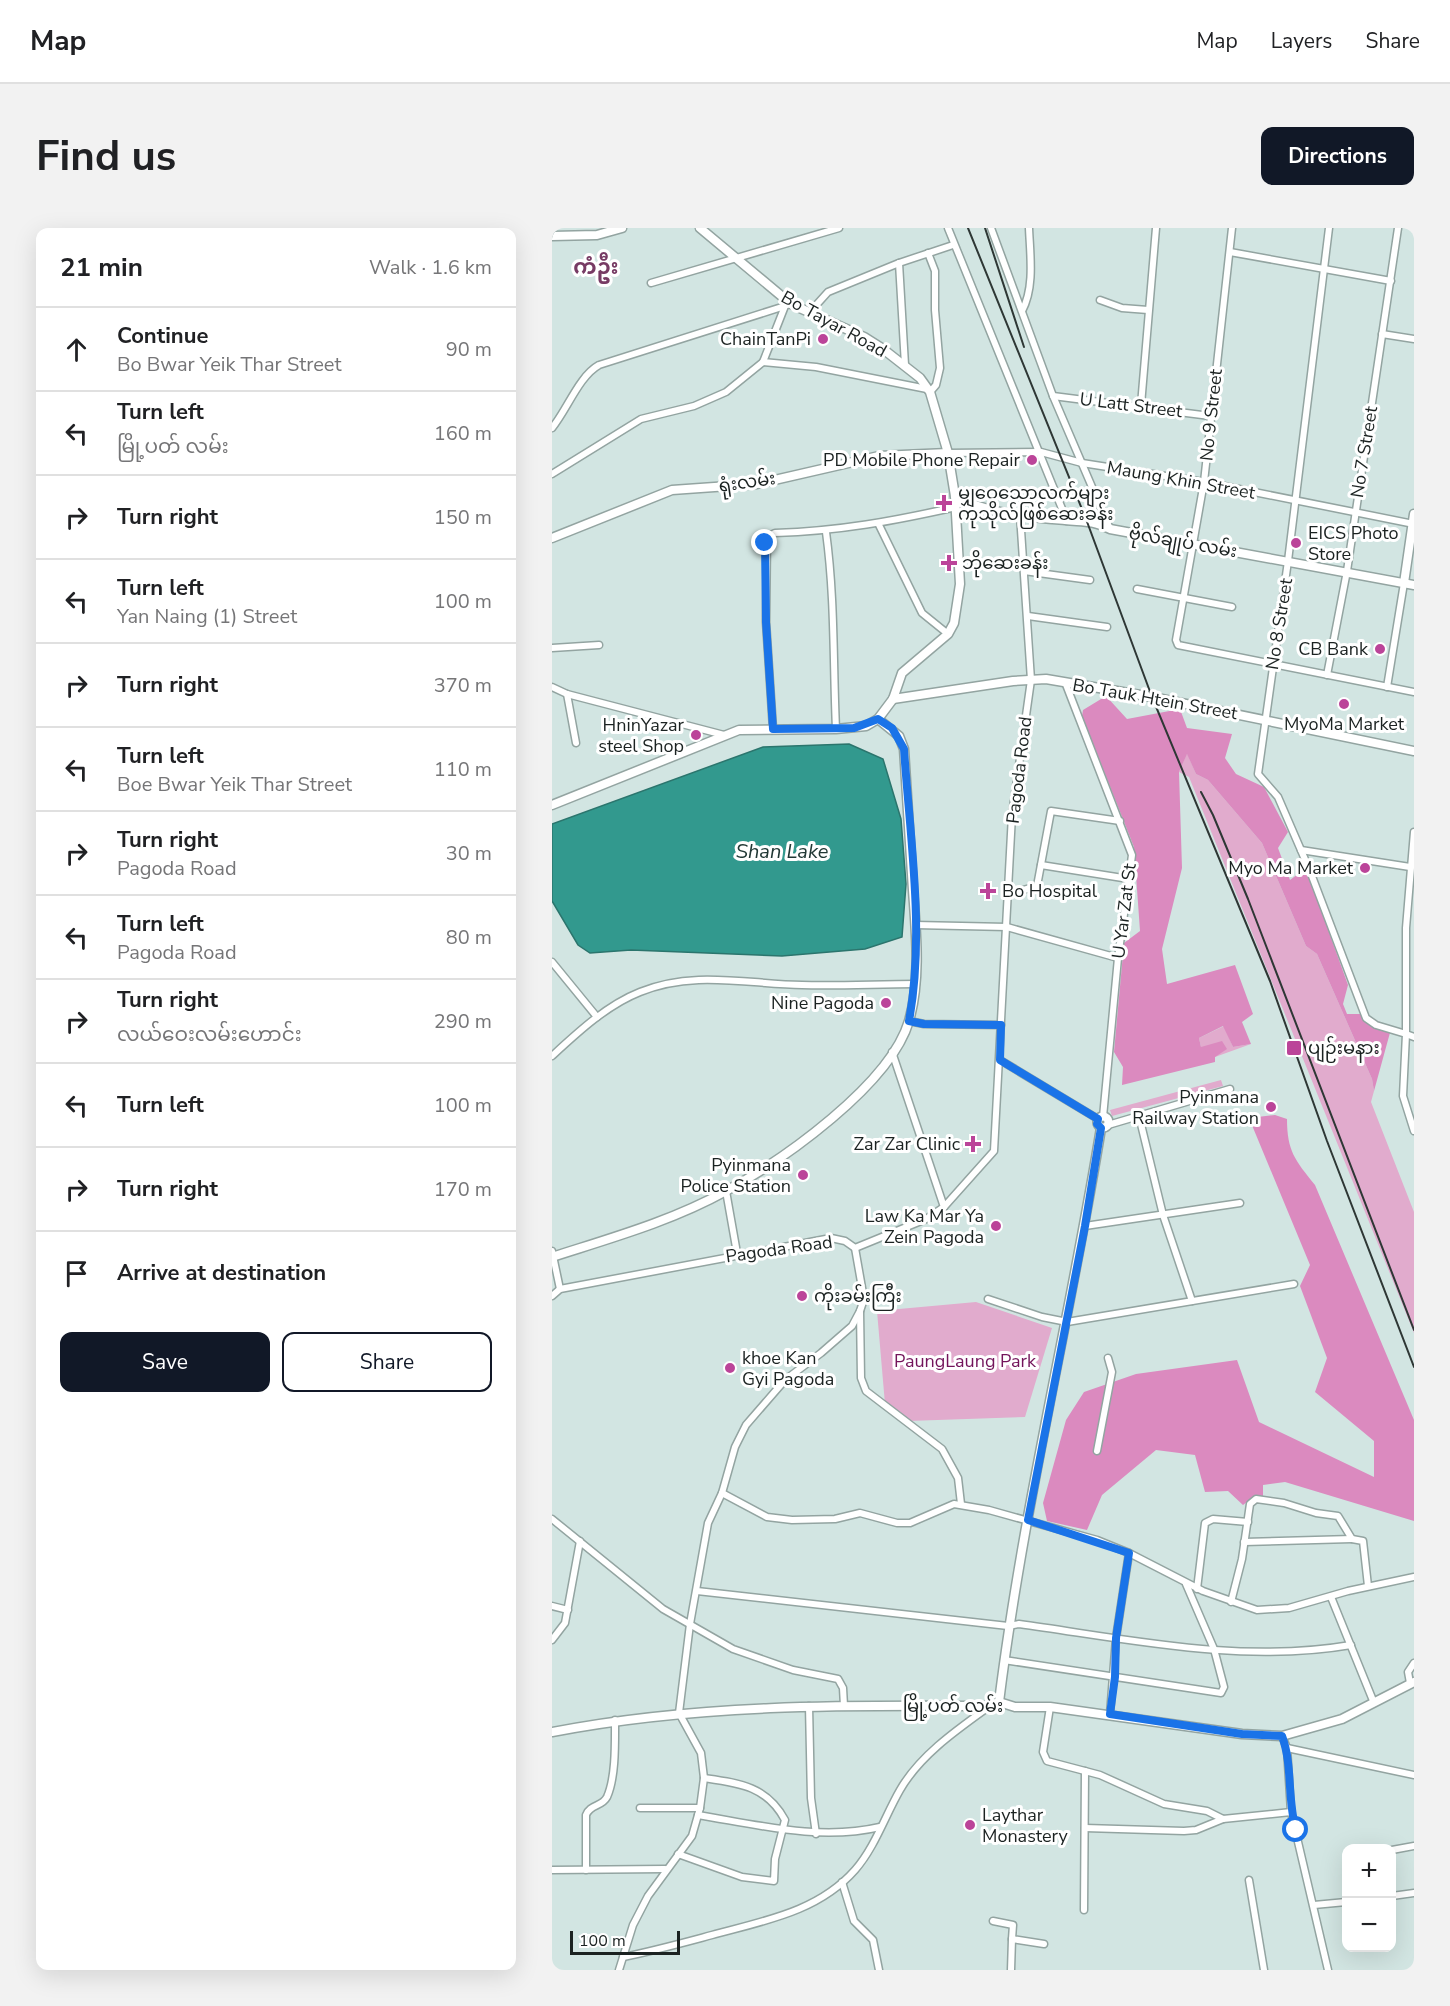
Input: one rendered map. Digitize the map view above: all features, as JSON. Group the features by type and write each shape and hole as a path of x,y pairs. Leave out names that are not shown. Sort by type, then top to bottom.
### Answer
{"street":[{"path":"552,236 597,235 622,228"},
{"name":"Bo Tayar Road","path":"700,228 788,305 864,338 905,365 929,391 948,453 956,496 960,584 954,622 948,634"},
{"path":"651,283 839,228"},
{"path":"948,228 1067,520"},
{"path":"991,228 1053,396 1110,529"},
{"path":"1022,311 1027,302 1030,269 1029,228"},
{"path":"1141,405 1156,228"},
{"name":"No 9 Street","path":"1232,228 1204,482 1176,637 1178,645 1272,663"},
{"name":"No 8 Street","path":"1329,228 1288,561 1258,776 1278,797 1301,850 1358,999 1370,1022 1414,1037"},
{"name":"No 7 Street","path":"1327,675 1347,571 1398,228"},
{"path":"809,313 828,292 899,263 953,245"},
{"path":"1230,252 1391,281"},
{"path":"763,362 816,367 929,391 936,385 940,368 934,310 935,271 928,253"},
{"path":"899,263 905,365"},
{"path":"1100,300 1122,308 1148,310"},
{"path":"552,474 641,419 712,399 763,362 788,305"},
{"path":"552,428 564,414 590,370 599,365 788,305"},
{"path":"1382,334 1414,339"},
{"name":"U Latt Street","path":"1053,396 1141,405 1210,416"},
{"name":"Maung Khin Street","path":"948,453 1041,452 1082,463 1204,482 1354,514 1413,524"},
{"name":"ရုံးလမ်း","path":"552,538 672,490 757,484 879,456 948,453"},
{"name":"ဗိုလ်ချုပ် လမ်း","path":"956,496 975,507 1067,520 1092,520 1110,529 1192,542 1414,585"},
{"path":"773,729 766,622 767,537 775,533 826,532 879,525 956,507"},
{"name":"Pagoda Road","path":"552,1296 560,1289 738,1253 831,1238 845,1241 855,1248 926,1218 944,1207 994,1151 1012,815 1031,680 1020,514"},
{"path":"1387,687 1414,514"},
{"path":"552,805 739,730 836,729 866,726 878,719 893,699 902,672 948,634 922,613 879,525"},
{"path":"826,532 834,621 836,729"},
{"path":"1024,571 1090,580"},
{"path":"1137,589 1232,607"},
{"path":"1028,616 1107,627"},
{"path":"552,648 598,645"},
{"path":"1272,663 1414,692"},
{"name":"Bo Tauk Htein Street","path":"893,699 1031,680 1065,682 1265,719 1414,751"},
{"name":"U Yar Zat St","path":"1065,682 1132,855 1118,958 1103,1122"},
{"path":"552,687 567,694 724,735"},
{"path":"567,694 576,743"},
{"path":"560,1289 552,1254 619,1236 726,1191 832,1120 877,1074 892,1052 909,1021 916,984 915,925 904,749 892,728 878,719"},
{"path":"1006,895 1037,886 1053,810 1120,821"},
{"path":"1414,832 1406,928 1406,1034 1403,1096 1414,1131"},
{"path":"1301,850 1410,867"},
{"path":"1041,865 1130,879"},
{"path":"915,925 1007,927 1118,958"},
{"path":"1406,928 1414,926"},
{"path":"552,962 597,1017"},
{"path":"552,1056 597,1017 639,992 666,984 704,978 801,985 916,984"},
{"path":"1406,985 1414,985"},
{"path":"909,1021 924,1024 1001,1025"},
{"path":"892,1052 944,1207"},
{"path":"1000,1060 1103,1122 1139,1116 1230,1089"},
{"path":"1139,1116 1163,1215 1192,1301"},
{"path":"622,1957 787,1915 813,1903 842,1882 864,1858 900,1790 912,1773 951,1735 995,1704 1103,1122"},
{"path":"726,1191 738,1253"},
{"path":"1085,1226 1240,1203"},
{"path":"619,1970 633,1925 665,1869 692,1836 700,1808 704,1778 701,1753 684,1727 679,1713 703,1544 722,1493 735,1447 746,1425 785,1380 852,1326 860,1311 864,1299 855,1248"},
{"path":"988,1299 1042,1317 1067,1322 1294,1284"},
{"path":"860,1311 861,1378 866,1391 942,1449 958,1478 961,1504"},
{"path":"1097,1451 1112,1372 1108,1358"},
{"path":"722,1493 767,1516 792,1520 835,1519 860,1513 897,1523 909,1523 949,1505 961,1504 1028,1520 1129,1553 1185,1583 1231,1602 1264,1610 1289,1608 1368,1586 1414,1577"},
{"path":"1231,1602 1251,1501 1284,1503 1316,1513 1338,1516 1352,1539"},
{"path":"552,1519 663,1609 744,1655 793,1670 838,1679 843,1688 844,1706"},
{"path":"1197,1588 1205,1523 1213,1519 1248,1522"},
{"path":"1244,1542 1352,1539 1363,1541 1368,1586"},
{"path":"552,1640 566,1623 580,1541"},
{"path":"1110,1714 1115,1677 1116,1638 1129,1553"},
{"path":"1004,1660 1221,1693 1224,1687 1214,1649 1185,1583"},
{"path":"697,1591 1008,1626 1018,1624 1187,1649 1320,1651 1351,1645"},
{"path":"1331,1597 1374,1703"},
{"path":"552,1606 568,1610"},
{"path":"1412,1683 1408,1672 1414,1663"},
{"name":"မြို့ပတ် လမ်း","path":"552,1732 615,1720 679,1713 809,1706 995,1704 1015,1707 1050,1707 1242,1734 1282,1736 1325,1725 1412,1683"},
{"path":"809,1706 811,1798 816,1834"},
{"path":"1050,1707 1043,1756 1056,1765 1100,1775 1164,1804 1208,1811 1223,1818"},
{"path":"586,1870 586,1815 591,1807 603,1803 608,1795 615,1751 615,1720"},
{"path":"1282,1736 1287,1748 1291,1812 1328,1969 1320,1970"},
{"path":"1287,1748 1414,1775"},
{"path":"1084,1910 1085,1771"},
{"path":"678,1854 742,1877 774,1881 775,1859 785,1820 776,1803 765,1794 733,1783 704,1778"},
{"path":"640,1808 700,1808"},
{"path":"1085,1828 1185,1831 1196,1830 1223,1818 1291,1812"},
{"path":"698,1815 816,1834 862,1832 880,1827"},
{"path":"1396,1849 1414,1846"},
{"path":"552,1870 665,1869"},
{"path":"1249,1880 1264,1970"},
{"path":"842,1882 854,1921 873,1940 879,1970"},
{"path":"1396,1895 1414,1893"},
{"path":"1314,1905 1342,1902"},
{"path":"993,1921 1013,1924 1011,1970"},
{"path":"1012,1939 1044,1944"}],"green space":[{"path":"1187,753 1196,774 1208,780 1262,843 1306,946 1317,954 1372,1079 1374,1091 1371,1102 1414,1212 1414,1333 1189,777 1179,772"},
{"path":"1224,1026 1233,1047 1251,1044 1215,1057 1201,1047 1199,1038"},
{"path":"1221,1080 1223,1086 1112,1116 1110,1110"},
{"name":"PaungLaung Park","path":"976,1302 1052,1328 1025,1417 908,1421 885,1404 877,1311"}],"shaded area":[{"path":"1106,696 1127,719 1180,709 1187,728 1232,734 1225,758 1236,774 1264,787 1288,832 1278,848 1290,880 1306,868 1348,985 1343,1004 1347,1014 1365,1014 1391,1029 1374,1091 1372,1079 1317,954 1306,946 1262,843 1208,780 1196,774 1187,754 1179,772 1182,868 1162,949 1167,984 1235,965 1253,1014 1242,1022 1251,1044 1233,1047 1223,1026 1199,1038 1201,1047 1222,1041 1227,1049 1215,1057 1215,1062 1122,1085 1123,1067 1114,1052 1124,943 1140,931 1134,847 1082,716 1083,710"},
{"path":"1275,1115 1287,1119 1287,1130 1294,1155 1315,1185 1414,1420 1414,1521 1285,1482 1263,1485 1263,1496 1252,1498 1243,1505 1228,1491 1205,1492 1195,1455 1156,1450 1102,1495 1087,1530 1047,1521 1043,1503 1066,1420 1084,1392 1136,1374 1237,1360 1259,1422 1374,1477 1374,1441 1315,1392 1327,1358 1300,1286 1310,1265 1249,1118"}],"water":[{"name":"Shan Lake","path":"849,744 883,759 901,819 906,884 902,937 865,949 782,956 631,950 590,953 578,945 552,901 552,824 763,747"}],"railway":[{"path":"968,228 1086,519 1152,697 1270,981 1327,1141 1414,1367"},
{"path":"985,228 1024,347"},
{"path":"1201,792 1248,899 1414,1330"}],"place":[{"name":"ChainTanPi","path":"823,339"},
{"name":"PD Mobile Phone Repair","path":"1032,460"},
{"name":"မျှဝေသောလက်များ ကုသိုလ်ဖြစ်ဆေးခန်း","path":"944,503"},
{"name":"EICS Photo Store","path":"1296,543"},
{"name":"ဘိုဆေးခန်း","path":"949,563"},
{"name":"CB Bank","path":"1380,649"},
{"name":"MyoMa Market","path":"1344,704"},
{"name":"HninYazar steel Shop","path":"696,735"},
{"name":"Myo Ma Market","path":"1365,868"},
{"name":"Bo Hospital","path":"988,891"},
{"name":"Nine Pagoda","path":"886,1003"},
{"name":"ပျဉ်းမနား","path":"1294,1048"},
{"name":"Pyinmana Railway Station","path":"1271,1107"},
{"name":"Zar Zar Clinic","path":"973,1144"},
{"name":"Pyinmana Police Station","path":"803,1175"},
{"name":"Law Ka Mar Ya Zein Pagoda","path":"996,1226"},
{"name":"ကိုးခမ်းကြီး","path":"802,1296"},
{"name":"khoe Kan Gyi Pagoda","path":"730,1368"},
{"name":"Laythar Monastery","path":"970,1825"}],"district":[{"name":"ကံဦး","path":"596,267"}],"route":[{"path":"765,543 766,622 773,729 854,728 866,726 878,719 892,728 899,736 904,749 915,925 916,984 909,1021 924,1024 1001,1025 1000,1060 1098,1119 1097,1124 1101,1128 1085,1226 1028,1520 1096,1540 1129,1553 1116,1638 1115,1677 1110,1714 1242,1734 1282,1736 1287,1748 1291,1812 1296,1830"}]}
